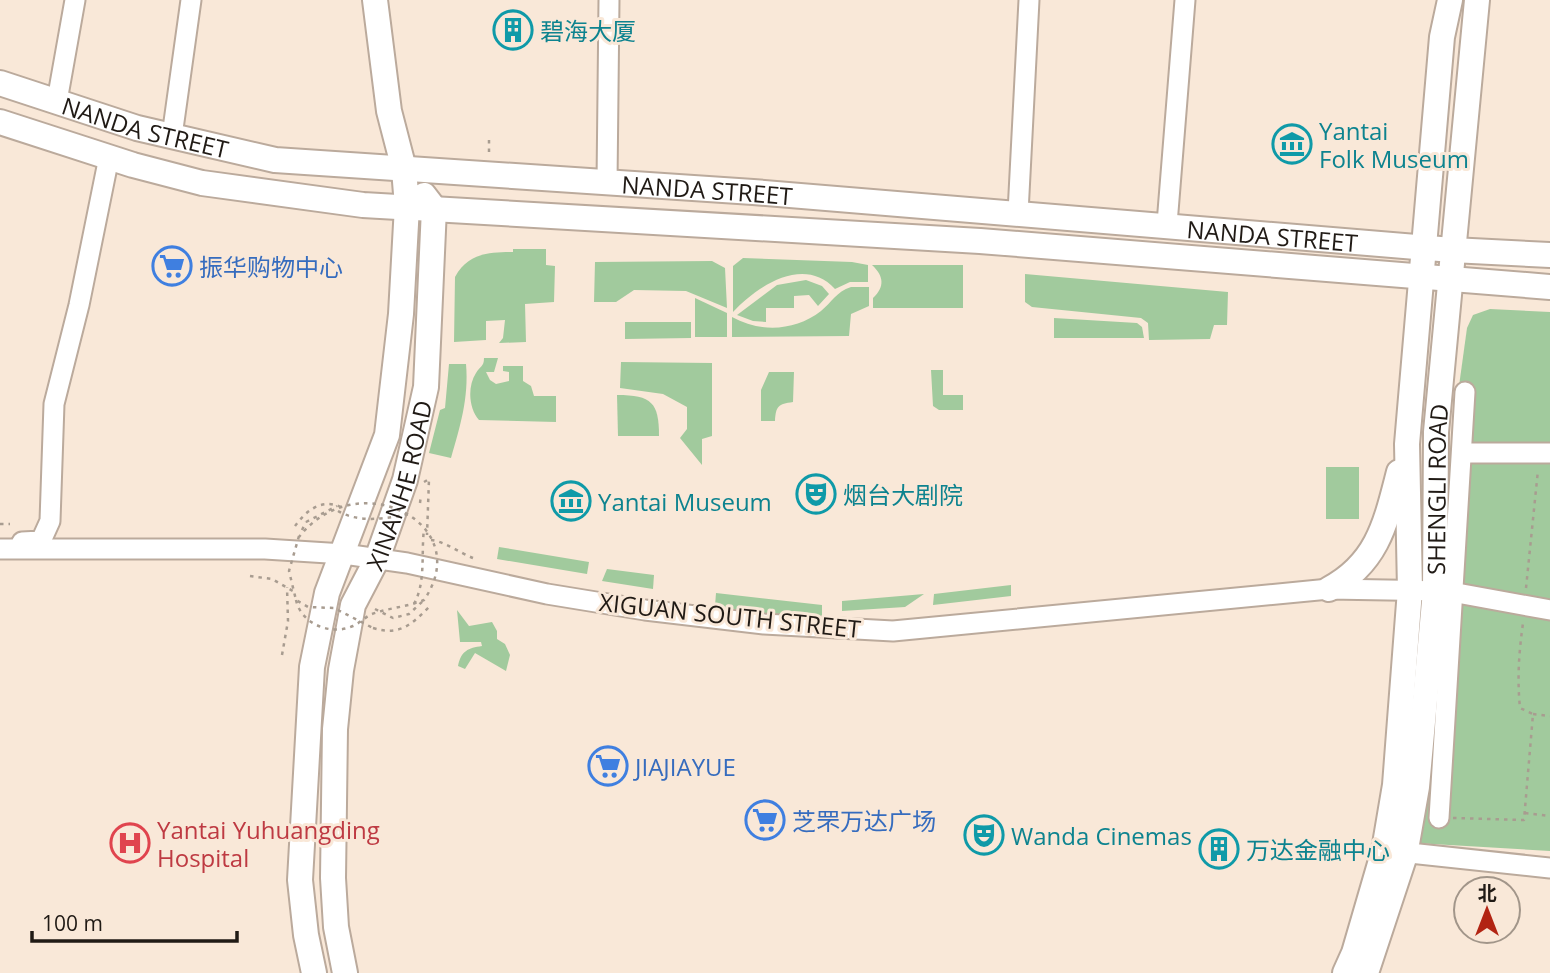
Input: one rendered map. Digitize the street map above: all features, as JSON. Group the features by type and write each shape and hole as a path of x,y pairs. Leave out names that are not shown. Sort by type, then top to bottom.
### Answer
{"main road":[{"path":"375,0 389,111 404,169 434,208"},
{"name":"SHENGLI ROAD","path":"1366,973 1394,852 1395,785 1410,590 1407,444 1442,37 1450,0"},
{"name":"SHENGLI ROAD","path":"1345,973 1417,787 1445,591 1436,432 1477,0"},
{"name":"NANDA STREET","path":"0,83 172,136 275,160 1167,224 1452,250"},
{"name":"NANDA STREET","path":"0,122 109,158 202,183 263,194 363,205 980,241 1450,281"},
{"name":"XINANHE ROAD","path":"314,973 306,934 300,880 306,732 318,631 327,593 387,435 401,314 407,206 404,169"},
{"name":"XINANHE ROAD","path":"345,973 334,900 335,729 352,605 377,559 405,480 426,387 434,208"},
{"path":"1452,250 1550,255"},
{"path":"1450,281 1550,287"},
{"path":"1329,589 1356,572 1376,544 1407,444"}],"street":[{"path":"57,101 75,0"},
{"path":"172,136 191,0"},
{"path":"607,183 609,0"},
{"path":"1018,213 1029,0"},
{"path":"1167,224 1185,0"},
{"path":"0,542 41,541 50,521 54,404 79,305 109,158"},
{"path":"1439,818 1445,591 1464,453 1465,392"},
{"path":"1464,453 1543,453"},
{"name":"XIGUAN SOUTH STREET","path":"0,549 265,549 344,554 547,594 645,610 764,624 893,631 1329,589 1445,591 1550,610"},
{"path":"1394,852 1550,868"}],"path":[{"path":"489,140 489,158"},
{"path":"1543,453 1538,465 1517,672 1520,708 1532,714 1550,716"},
{"path":"420,503 424,480 429,479 427,535"},
{"path":"343,502 306,522 299,537 289,571 298,609 313,624 345,628 372,614 424,600"},
{"path":"299,537 316,519 343,509 377,503 399,507 410,514 431,540 436,564 432,589 416,609 393,618 375,609"},
{"path":"295,526 315,507 334,504 343,509"},
{"path":"338,511 349,517 362,518 410,514"},
{"path":"0,524 10,524"},
{"path":"414,604 422,581 420,572 424,529"},
{"path":"431,540 439,541 450,549 473,558"},
{"path":"250,576 272,579 293,591"},
{"path":"282,655 288,621 287,587"},
{"path":"296,600 308,607 334,608 387,633 410,626 430,606"},
{"path":"1439,818 1524,821 1532,714"},
{"path":"1525,813 1550,816"}],"green space":[{"path":"513,249 546,249 546,265 555,266 554,302 525,304 526,342 499,343 503,338 505,320 486,321 486,340 454,342 455,277 460,269 480,256 513,252"},
{"path":"743,258 852,262 868,265 868,282 850,282 835,289 823,279 795,274 768,284 733,312 733,266"},
{"path":"712,261 725,268 727,308 686,291 634,290 616,302 594,302 595,262"},
{"path":"872,265 963,265 963,308 873,308 873,298 880,290 882,281"},
{"path":"1025,274 1228,292 1227,325 1214,325 1210,339 1149,340 1148,323 1141,318 1032,307 1025,302"},
{"path":"806,280 822,286 829,294 818,306 809,295 794,296 794,308 766,308 766,322 737,315 777,285"},
{"path":"851,287 869,287 869,306 851,314 849,336 732,337 732,317 754,326 789,326 811,318 838,294"},
{"path":"695,298 727,313 727,337 695,337"},
{"path":"1490,309 1550,312 1550,851 1415,843 1451,444 1467,328 1473,315"},
{"path":"1054,318 1137,323 1142,327 1144,338 1054,338"},
{"path":"625,322 691,322 691,338 625,339"},
{"path":"484,358 498,358 494,372 486,372 496,384 509,381 509,372 503,371 503,366 523,366 523,381 531,386 534,396 556,396 556,422 479,420 473,410 470,391"},
{"path":"621,362 712,363 712,436 702,439 702,465 680,438 687,429 687,407 663,394 620,388"},
{"path":"449,364 466,364 467,377 463,412 451,458 429,453 440,410 445,408"},
{"path":"931,370 943,370 943,395 963,395 963,410 939,410 933,406"},
{"path":"769,372 794,372 793,402 779,407 775,421 761,421 761,390"},
{"path":"617,395 638,397 651,403 657,416 659,436 618,436"},
{"path":"1326,467 1359,467 1359,519 1326,519"},
{"path":"499,547 589,562 587,574 497,559"},
{"path":"607,569 654,575 653,589 602,581"},
{"path":"1011,585 1011,596 933,605 934,594"},
{"path":"716,593 822,605 822,616 768,614 715,606"},
{"path":"924,594 905,607 842,611 842,601"},
{"path":"457,610 469,626 492,622 497,631 497,639 505,644 510,655 506,671 475,653 465,669 458,666 466,651 482,646 481,642 460,642"}],"place":[{"name":"碧海大厦","path":"513,30"},
{"name":"Yantai Folk Museum","path":"1292,144"},
{"name":"振华购物中心","path":"172,266"},
{"name":"烟台大剧院","path":"816,494"},
{"name":"Yantai Museum","path":"571,501"},
{"name":"JIAJIAYUE","path":"608,766"},
{"name":"芝罘万达广场","path":"765,820"},
{"name":"Wanda Cinemas","path":"984,835"},
{"name":"Yantai Yuhuangding Hospital","path":"130,843"},
{"name":"万达金融中心","path":"1219,849"}]}
